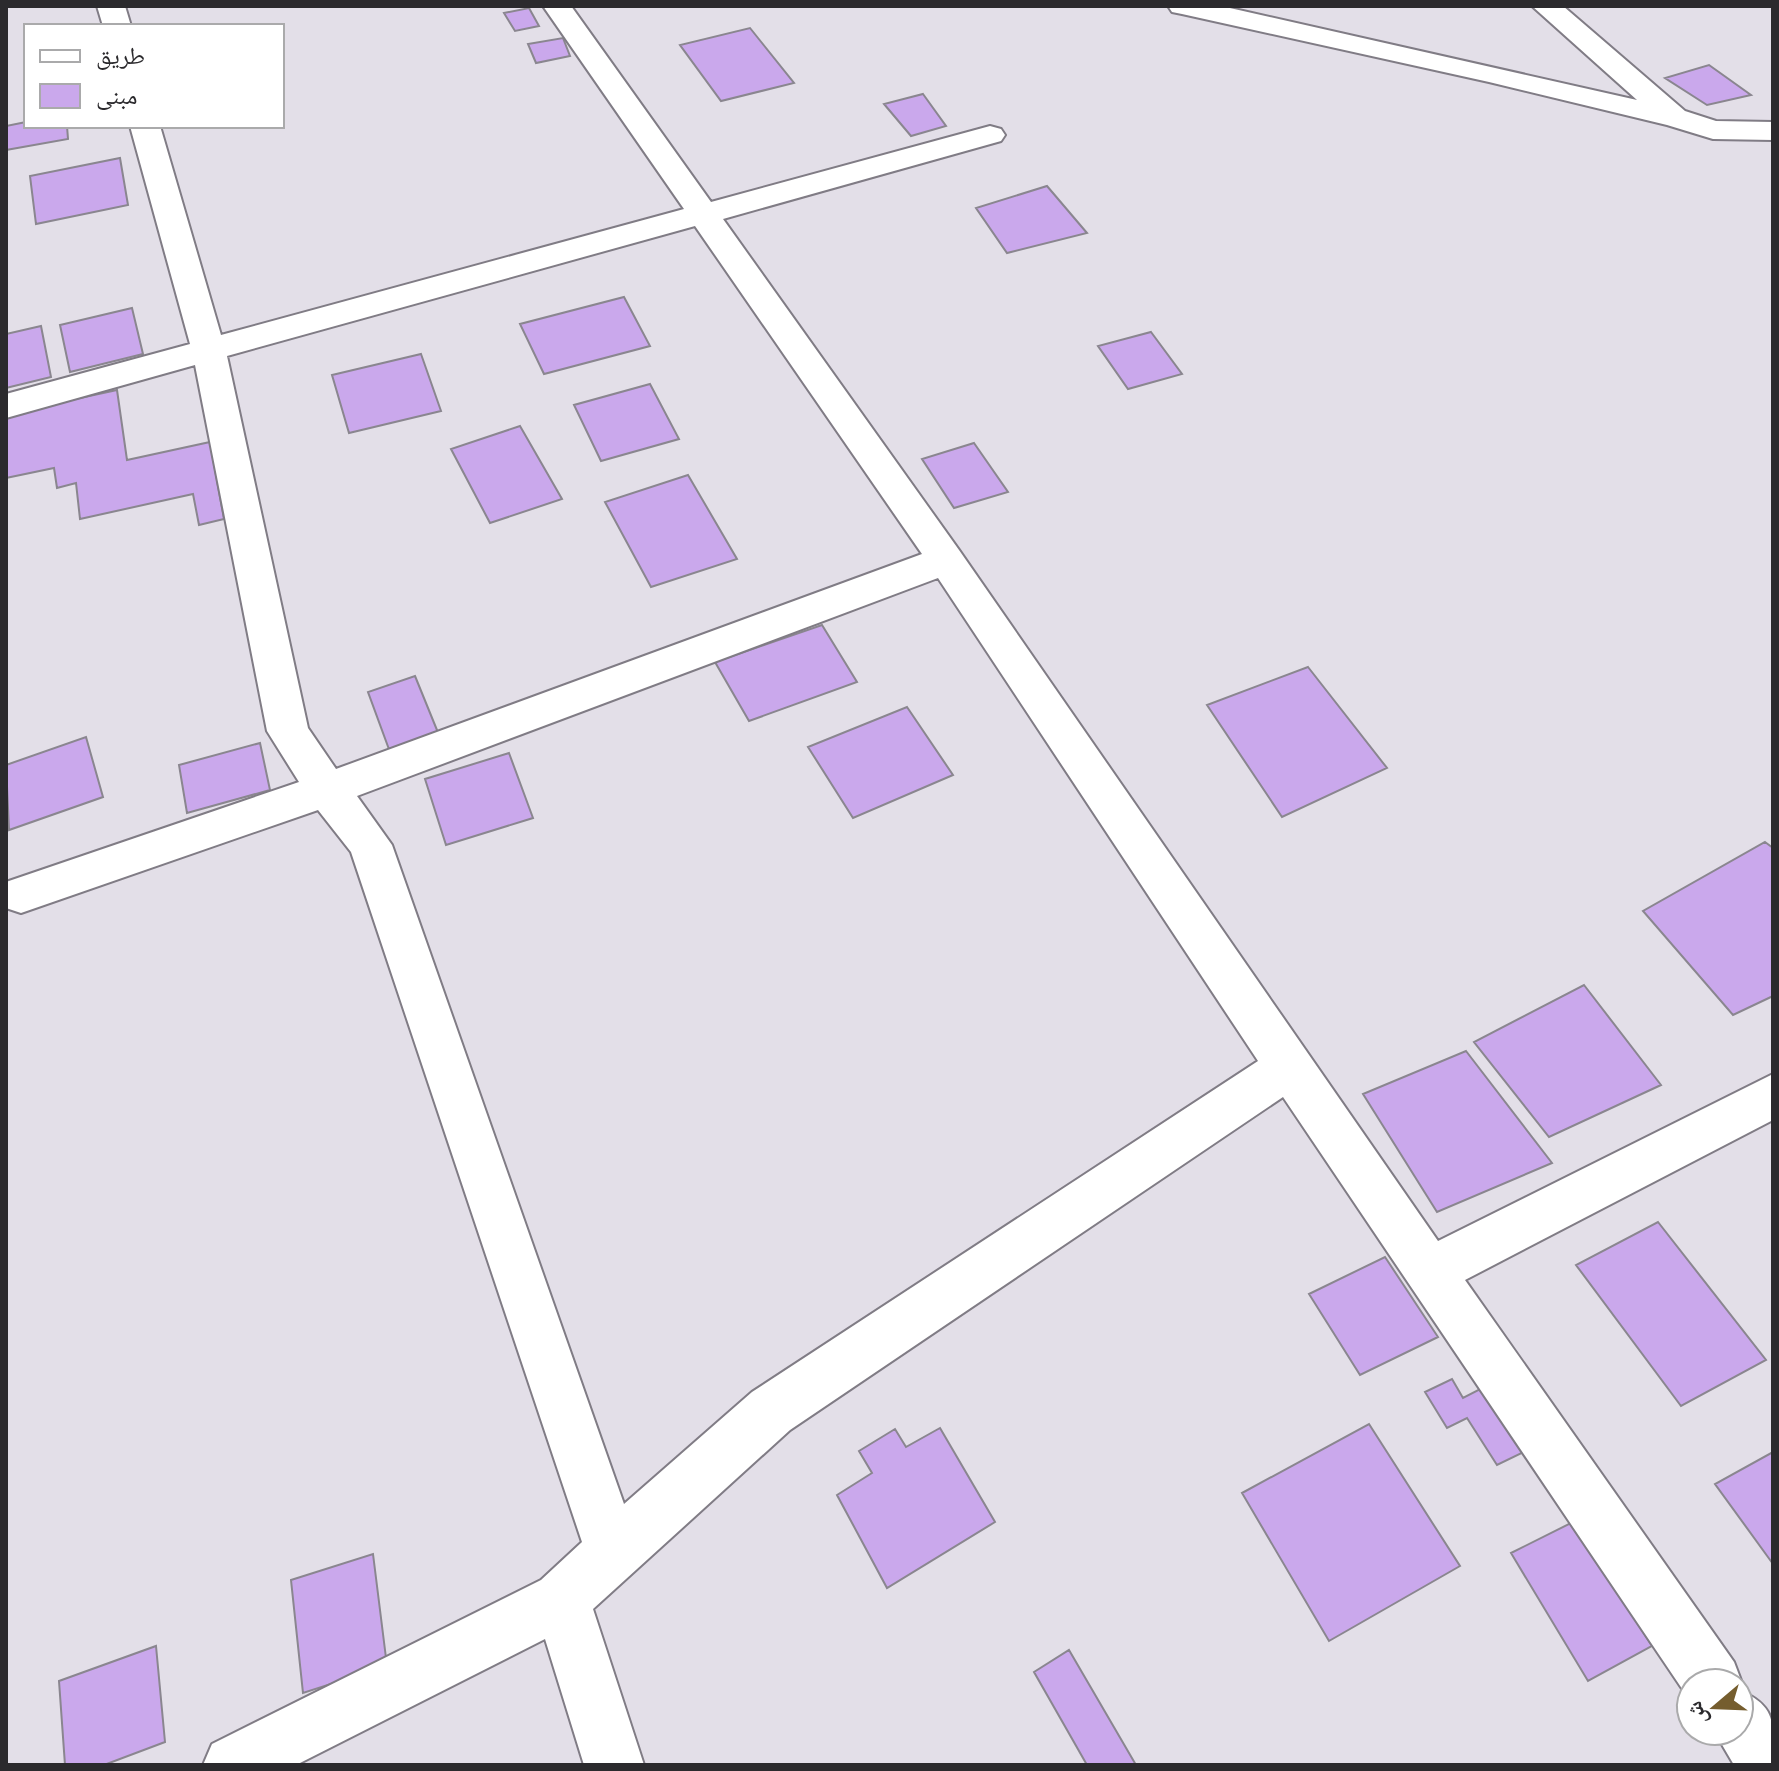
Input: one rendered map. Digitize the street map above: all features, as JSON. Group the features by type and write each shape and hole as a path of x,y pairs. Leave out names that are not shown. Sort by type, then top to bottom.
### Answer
{"street":[{"path":"557,6 946,560 1289,1067 1702,1667"},
{"path":"1182,6 1677,118 1713,130 1773,131"},
{"path":"1546,6 1677,118"},
{"path":"146,128 209,352 288,731 327,790 370,845 613,1551"},
{"path":"6,406 990,135"},
{"path":"21,895 327,790 946,560"},
{"path":"233,1765 561,1600 771,1411 1289,1067"},
{"path":"1431,1271 1773,1096"},
{"path":"561,1600 614,1765"},
{"path":"1755,1743 1770,1765"}],"building":[{"path":"529,8 539,26 515,31 504,13"},
{"path":"750,28 794,83 721,101 680,45"},
{"path":"563,38 570,56 536,63 528,44"},
{"path":"1709,65 1751,95 1707,105 1665,78"},
{"path":"923,94 946,126 911,136 884,104"},
{"path":"24,122 24,128 67,128 68,139 6,150 6,126"},
{"path":"120,158 128,205 36,224 30,176"},
{"path":"1047,186 1087,233 1007,253 976,208"},
{"path":"624,297 650,346 544,374 520,324"},
{"path":"132,308 143,354 70,372 60,325"},
{"path":"41,326 51,377 6,388 6,334"},
{"path":"1151,332 1182,374 1128,389 1098,346"},
{"path":"421,354 441,411 349,433 332,375"},
{"path":"650,384 679,439 601,461 574,405"},
{"path":"117,390 127,460 210,442 224,519 199,525 193,494 80,519 76,483 57,488 54,468 6,478 6,414"},
{"path":"520,426 562,499 490,523 451,449"},
{"path":"974,443 1008,492 954,508 922,459"},
{"path":"688,475 737,559 651,587 605,502"},
{"path":"822,625 857,682 749,721 715,662"},
{"path":"1308,667 1387,768 1282,817 1207,705"},
{"path":"415,676 439,735 390,752 368,692"},
{"path":"907,707 953,775 853,818 808,747"},
{"path":"86,737 103,797 9,830 6,765"},
{"path":"260,743 270,790 187,813 179,765"},
{"path":"509,753 533,818 446,845 425,779"},
{"path":"1765,842 1773,848 1773,996 1733,1015 1643,911"},
{"path":"1584,985 1661,1085 1549,1137 1474,1042"},
{"path":"1466,1051 1552,1163 1437,1212 1363,1094"},
{"path":"1658,1222 1766,1360 1681,1406 1576,1265"},
{"path":"1385,1257 1438,1337 1360,1375 1309,1294"},
{"path":"1452,1379 1463,1398 1490,1384 1532,1448 1497,1465 1467,1418 1447,1428 1425,1392"},
{"path":"1369,1424 1460,1566 1329,1641 1242,1493"},
{"path":"940,1428 995,1522 887,1588 837,1495 872,1473 859,1451 895,1429 906,1447"},
{"path":"1773,1452 1773,1564 1715,1484"},
{"path":"1573,1522 1652,1646 1588,1681 1511,1553"},
{"path":"373,1554 387,1666 303,1693 291,1580"},
{"path":"156,1646 165,1742 104,1765 65,1765 59,1681"},
{"path":"1069,1650 1136,1765 1087,1765 1034,1672"}]}
